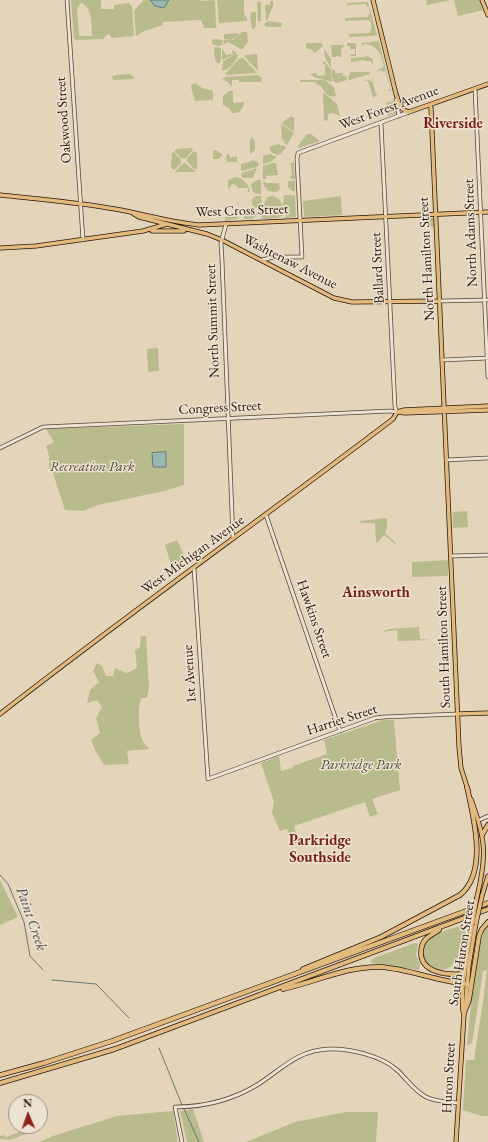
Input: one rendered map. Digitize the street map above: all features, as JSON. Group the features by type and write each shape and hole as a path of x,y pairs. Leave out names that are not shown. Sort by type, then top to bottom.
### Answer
{"highway":[{"path":"292,975 308,966 396,930 460,895 468,888 475,875 479,847 467,787"},
{"path":"482,835 488,826"},
{"path":"0,1075 44,1063 112,1041 488,902"},
{"path":"0,1084 115,1049 488,909"},
{"path":"466,1008 479,936 482,929 488,922"},
{"path":"447,925 429,936 424,942 421,954 423,962 429,969 434,971 460,974 467,957"},
{"path":"267,993 290,988 346,970 367,967 397,969 466,984"}],"main road":[{"path":"373,0 396,94 401,108 404,111 409,112"},
{"path":"482,0 488,15"},
{"name":"West Forest Avenue","path":"409,112 488,84"},
{"name":"North Hamilton Street","path":"430,105 444,410"},
{"name":"Washtenaw Avenue","path":"0,195 115,209 140,213 172,221"},
{"name":"West Cross Street","path":"172,221 199,224 226,224 488,212"},
{"name":"Washtenaw Avenue","path":"134,213 139,217 152,221 222,240 333,298 349,302 440,301"},
{"path":"149,231 154,225 152,221"},
{"path":"149,231 172,221"},
{"path":"0,248 36,246 149,231 174,230 199,233"},
{"path":"397,412 405,414 488,406"},
{"path":"444,410 488,410"},
{"name":"South Hamilton Street","path":"444,410 460,762 482,835 485,854 482,878"},
{"name":"West Michigan Avenue","path":"0,714 55,671 266,515 388,422 397,412"},
{"name":"Harriet Street","path":"457,714 488,713"},
{"name":"South Huron Street","path":"464,1015 466,1008 467,957 474,924 488,877"},
{"name":"South Huron Street","path":"464,1015 462,1010 482,878"},
{"name":"Huron Street","path":"456,1142 464,1015"}],"street":[{"name":"Oakwood Street","path":"68,0 83,240"},
{"name":"North Adams Street","path":"475,89 486,300 488,377"},
{"path":"396,94 399,116"},
{"name":"West Forest Avenue","path":"300,221 298,153 409,112"},
{"name":"Ballard Street","path":"381,123 397,412"},
{"path":"262,260 274,257 302,258 300,221"},
{"name":"North Summit Street","path":"226,224 221,243 233,539"},
{"name":"Washtenaw Avenue","path":"440,301 486,300"},
{"path":"442,360 488,358"},
{"name":"Congress Street","path":"0,448 43,427 384,411 397,412"},
{"path":"446,460 488,458"},
{"name":"Hawkins Street","path":"266,515 340,731"},
{"path":"451,556 488,555"},
{"name":"1st Avenue","path":"194,568 208,779"},
{"name":"Harriet Street","path":"208,779 375,718 457,714"},
{"path":"478,820 488,816"},
{"path":"182,1142 176,1107 201,1106 234,1097 255,1086 296,1058 315,1051 329,1049 347,1050 381,1059 396,1069 413,1088 426,1096 438,1101 458,1103"}],"green space":[{"path":"71,0 101,0 101,9 114,9 114,5 129,3 132,6 134,36 112,38 109,34 104,37 104,39 74,39","holes":["82,3 86,6 90,13 92,36 79,36 77,7 79,7 79,4"]},
{"path":"143,0 215,0 217,27 204,28 201,20 163,22 163,25 144,31 136,36 134,11"},
{"path":"217,0 244,0 244,14 247,21 219,23"},
{"path":"426,0 451,0 427,5"},
{"path":"454,0 479,0 483,10 458,16"},
{"path":"270,1 273,1 273,6 266,20 265,5 270,5"},
{"path":"257,2 261,2 261,20 263,20 258,22"},
{"path":"368,2 377,35 349,37 349,34 369,33 371,30 371,22 369,20 345,21 345,18 368,17 370,14 369,7 366,6 366,4 349,5 348,7 347,3"},
{"path":"252,12 256,12 256,25 255,28 252,29 250,14"},
{"path":"268,21 282,23 281,27 266,27 264,24"},
{"path":"242,32 247,32 248,42 243,49 228,42 223,45 224,40 233,40"},
{"path":"238,33 238,35 231,40 224,39 224,34"},
{"path":"212,40 223,40 221,46 214,45 212,43"},
{"path":"379,41 391,91 388,91 390,89 385,71 383,72 382,70 375,72 384,66 378,51 373,46 362,45 362,43"},
{"path":"306,43 322,43 323,46 315,53 306,48"},
{"path":"347,43 356,43 356,56 351,56 351,54 355,54 355,49 350,49 350,46 347,46"},
{"path":"331,45 345,45 341,49 342,57 332,57"},
{"path":"215,47 221,48 221,61 218,64 215,60"},
{"path":"222,49 226,55 233,54 232,50 237,53 222,60"},
{"path":"324,49 331,59 331,68 325,58"},
{"path":"236,54 238,55 234,63 228,69 222,71 223,61"},
{"path":"257,54 258,70 244,56"},
{"path":"365,55 373,59 373,65 371,61 364,60 351,62 351,58 365,57"},
{"path":"243,58 257,73 226,75 226,73 239,59"},
{"path":"323,61 331,70 332,82 317,78 310,74 317,73 317,76 325,75 325,64 322,63"},
{"path":"332,70 335,70 335,73 343,73 343,76 346,76 347,80 336,83 334,82"},
{"path":"350,72 370,72 370,74 349,80 348,76 350,75"},
{"path":"131,74 131,76 134,76 134,79 113,80 112,76 115,75"},
{"path":"257,75 262,78 261,82 239,82 239,80 232,80 232,87 228,82 222,79 225,77"},
{"path":"372,79 376,94 378,94 373,98 368,81 364,81 368,80 372,82"},
{"path":"300,80 324,80 334,87 336,96 327,94 321,86 316,84 316,82 300,82"},
{"path":"195,83 202,88 213,91 213,100 195,101 191,85"},
{"path":"229,91 233,91 233,103 244,102 242,109 237,113 232,113 229,108 223,105 223,96"},
{"path":"323,92 337,104 340,116 333,113 328,114 328,120 324,121"},
{"path":"394,101 397,113 388,116 387,113 389,113 387,103 381,104"},
{"path":"291,116 294,118 293,131 283,124 283,122"},
{"path":"281,124 294,133 287,145 284,143 284,140 282,140"},
{"path":"307,134 311,134 320,141 299,148 298,146"},
{"path":"251,137 254,140 255,146 254,150 250,154 250,141"},
{"path":"279,144 286,147 281,154 277,155 271,152 269,147"},
{"path":"177,149 193,149 192,151 185,159 181,158 174,151"},
{"path":"214,150 222,154 222,156 218,159 213,159"},
{"path":"194,151 197,153 197,168 195,170 187,161 187,158"},
{"path":"172,152 175,153 181,160 181,163 174,170 171,168"},
{"path":"229,154 230,158 237,156 237,162 227,162 226,156"},
{"path":"270,154 277,157 270,162 263,164 263,156"},
{"path":"253,160 258,162 259,165 257,167 241,171 241,164"},
{"path":"294,162 295,179 291,179 291,165 289,164"},
{"path":"185,163 195,172 175,172 182,164"},
{"path":"276,163 278,175 266,176 266,179 263,179 263,166"},
{"path":"257,168 253,178 243,178 241,176 242,173"},
{"path":"236,177 245,182 248,186 250,192 248,192 248,188 238,188 234,184 228,189 228,180"},
{"path":"256,180 261,180 261,194 253,192 251,185"},
{"path":"288,181 295,181 295,191 292,191 288,187"},
{"path":"263,182 279,183 280,189 276,192 268,191"},
{"path":"284,195 295,195 296,217 285,218 289,211 287,205 283,205"},
{"path":"256,196 261,196 262,205 255,208 252,204 252,199"},
{"path":"273,196 279,199 283,206 263,207 267,197"},
{"path":"341,196 342,215 305,217 303,201"},
{"path":"235,209 239,209 240,213 237,219 225,221 225,217 235,217"},
{"path":"245,209 247,213 251,213 255,210 257,214 253,219 245,219 242,214"},
{"path":"261,209 263,215 285,214 278,218 263,219 259,213"},
{"path":"423,217 435,218 434,227 423,227"},
{"path":"158,348 159,371 148,372 147,349"},
{"name":"Recreation Park","path":"184,424 184,485 164,491 98,505 83,511 65,510 52,470 49,468 49,457 46,446 54,442 46,429"},
{"path":"467,511 468,527 453,528 453,512"},
{"path":"387,518 387,528 385,533 396,543 395,544 384,535 378,542 376,542 375,523 360,523 360,521"},
{"path":"177,540 188,564 174,574 165,545"},
{"path":"448,560 448,576 412,577 412,562"},
{"path":"419,627 420,639 430,640 398,641 397,630 382,632 389,629"},
{"path":"141,636 146,636 149,689 147,698 141,698 139,726 141,737 149,749 127,751 129,764 104,765 91,740 100,733 96,718 102,707 97,700 87,703 90,690 99,682 93,671 97,663 102,666 106,676 113,676 115,668 127,673 137,668 135,650 140,647"},
{"name":"Parkridge Park","path":"383,720 394,720 400,790 372,799 378,814 370,817 365,802 294,826 299,842 292,845 287,829 280,831 272,813 274,802 261,763 279,756 281,771 292,768 293,766 327,754 324,740"},
{"path":"0,880 18,917 0,925"},
{"path":"467,924 462,946 455,962 445,969 439,970 428,964 423,953 424,946 428,940 441,932"},
{"path":"488,926 488,1116 481,1116 463,1110 466,1060 474,1060 487,970 483,971 472,1043 467,1046 471,1002 481,942 484,931"},
{"path":"415,943 418,944 416,955 420,965 419,970 371,963 371,960 374,958"},
{"path":"193,1109 204,1142 187,1142 180,1111"},
{"path":"173,1111 178,1142 39,1142 53,1136 117,1116"},
{"path":"346,1112 378,1112 376,1142 246,1142 295,1122"},
{"path":"14,1134 26,1134 9,1140 0,1139 0,1136 4,1135 6,1137"}],"water":[{"path":"151,0 169,0 164,8 155,6"},
{"path":"166,452 166,467 153,467 152,453"}],"waterway":[{"name":"Paint Creek","path":"0,875 8,884 24,922 30,956 43,970"},
{"name":"Paint Creek","path":"52,980 96,984 129,1018"},
{"name":"Paint Creek","path":"159,1048 182,1105"},
{"name":"Paint Creek","path":"184,1109 199,1142"}],"district":[{"name":"Riverside","path":"453,124"},
{"name":"Ainsworth","path":"376,593"},
{"name":"Parkridge Southside","path":"320,850"}]}
